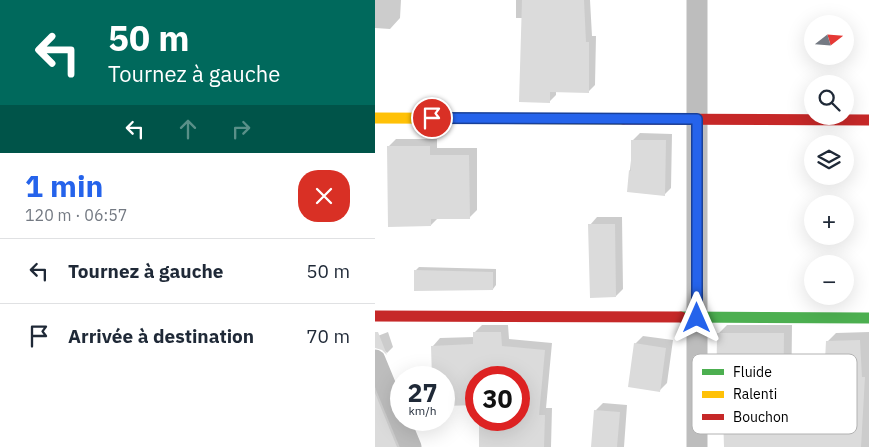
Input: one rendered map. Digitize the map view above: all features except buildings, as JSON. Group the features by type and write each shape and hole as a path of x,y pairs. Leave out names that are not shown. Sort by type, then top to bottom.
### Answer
{"street":[{"path":"697,0 697,354"},
{"path":"375,118 869,120"},
{"path":"375,316 869,318"},
{"path":"375,360 411,447"},
{"path":"697,434 697,447"}],"traffic: fast":[{"path":"681,317 869,318"}],"traffic: slow":[{"path":"375,118 623,119"}],"traffic: jam":[{"path":"623,119 869,120"},
{"path":"375,316 681,317"}],"route":[{"path":"432,118 697,119 697,318"}]}
